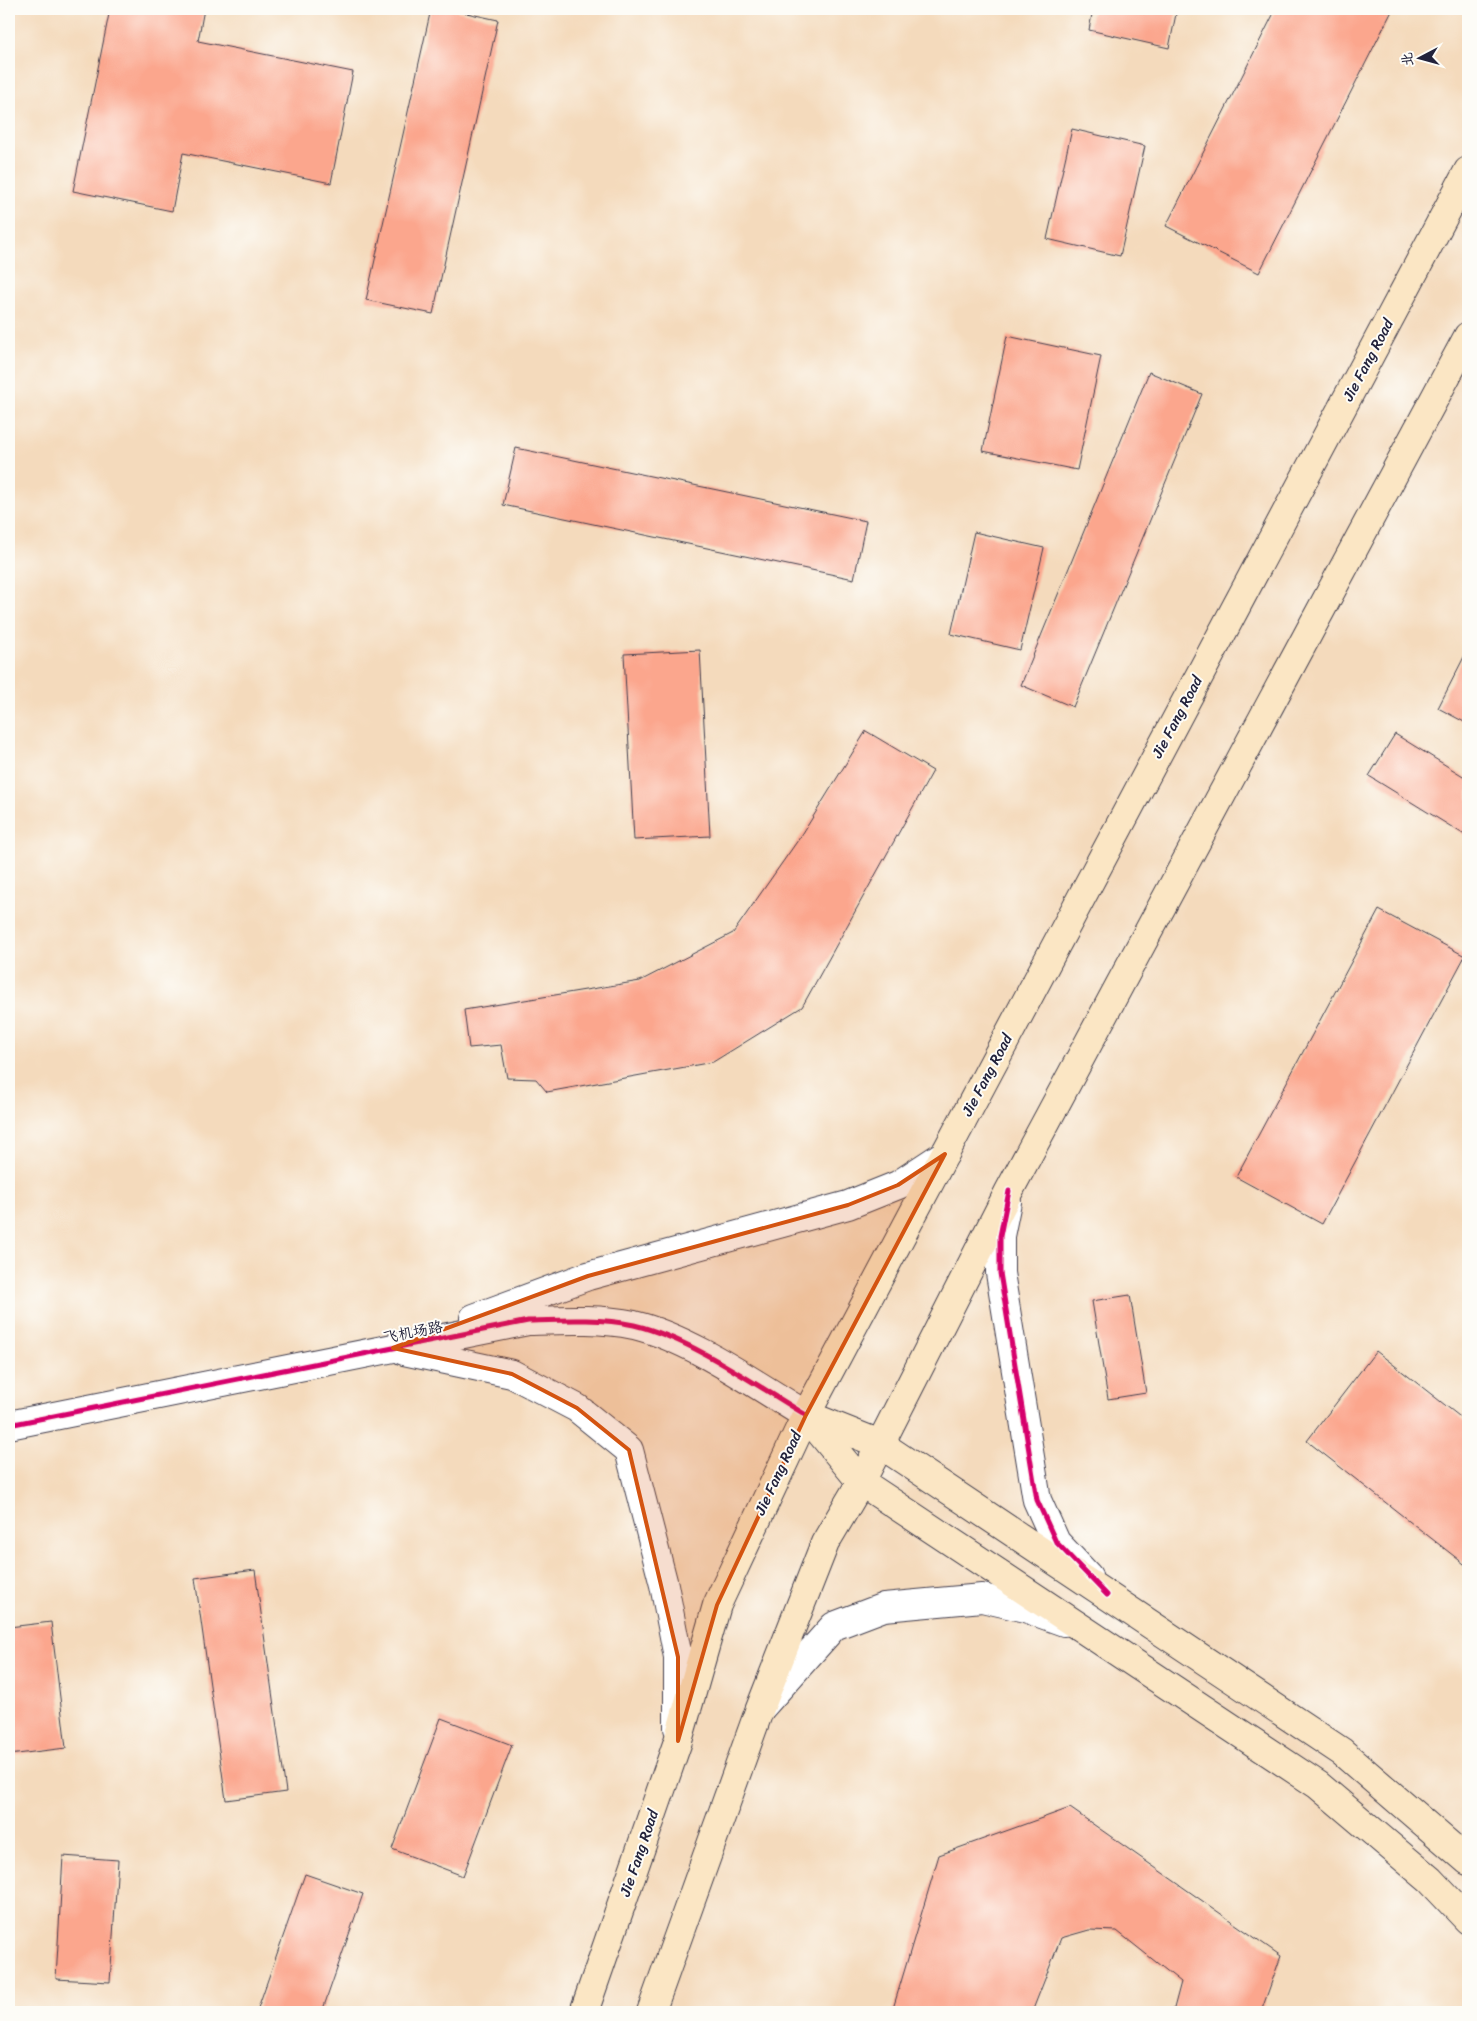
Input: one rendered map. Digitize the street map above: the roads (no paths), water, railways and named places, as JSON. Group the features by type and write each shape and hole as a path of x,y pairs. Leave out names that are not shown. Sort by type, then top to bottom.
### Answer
{"main road":[{"name":"Jie Fang Road","path":"584,2012 678,1740 717,1605 806,1415 1468,171"},
{"path":"651,2012 758,1710 825,1544 861,1482 1009,1191 1468,336"},
{"path":"806,1415 880,1444 1342,1752 1468,1861"},
{"path":"806,1415 861,1482 1318,1785 1430,1880 1468,1920"}],"street":[{"path":"393,1348 588,1276 848,1205 898,1185 945,1154"},
{"path":"1009,1191 1000,1236 1000,1274 1037,1500 1056,1542 1106,1595"},
{"name":"飞机场路","path":"9,1425 528,1322 585,1319 634,1326 680,1341 806,1415"},
{"path":"393,1348 512,1374 577,1408 629,1450 664,1585 678,1657 678,1740"},
{"path":"758,1710 834,1626 884,1607 982,1598 1025,1608 1081,1628"}]}
